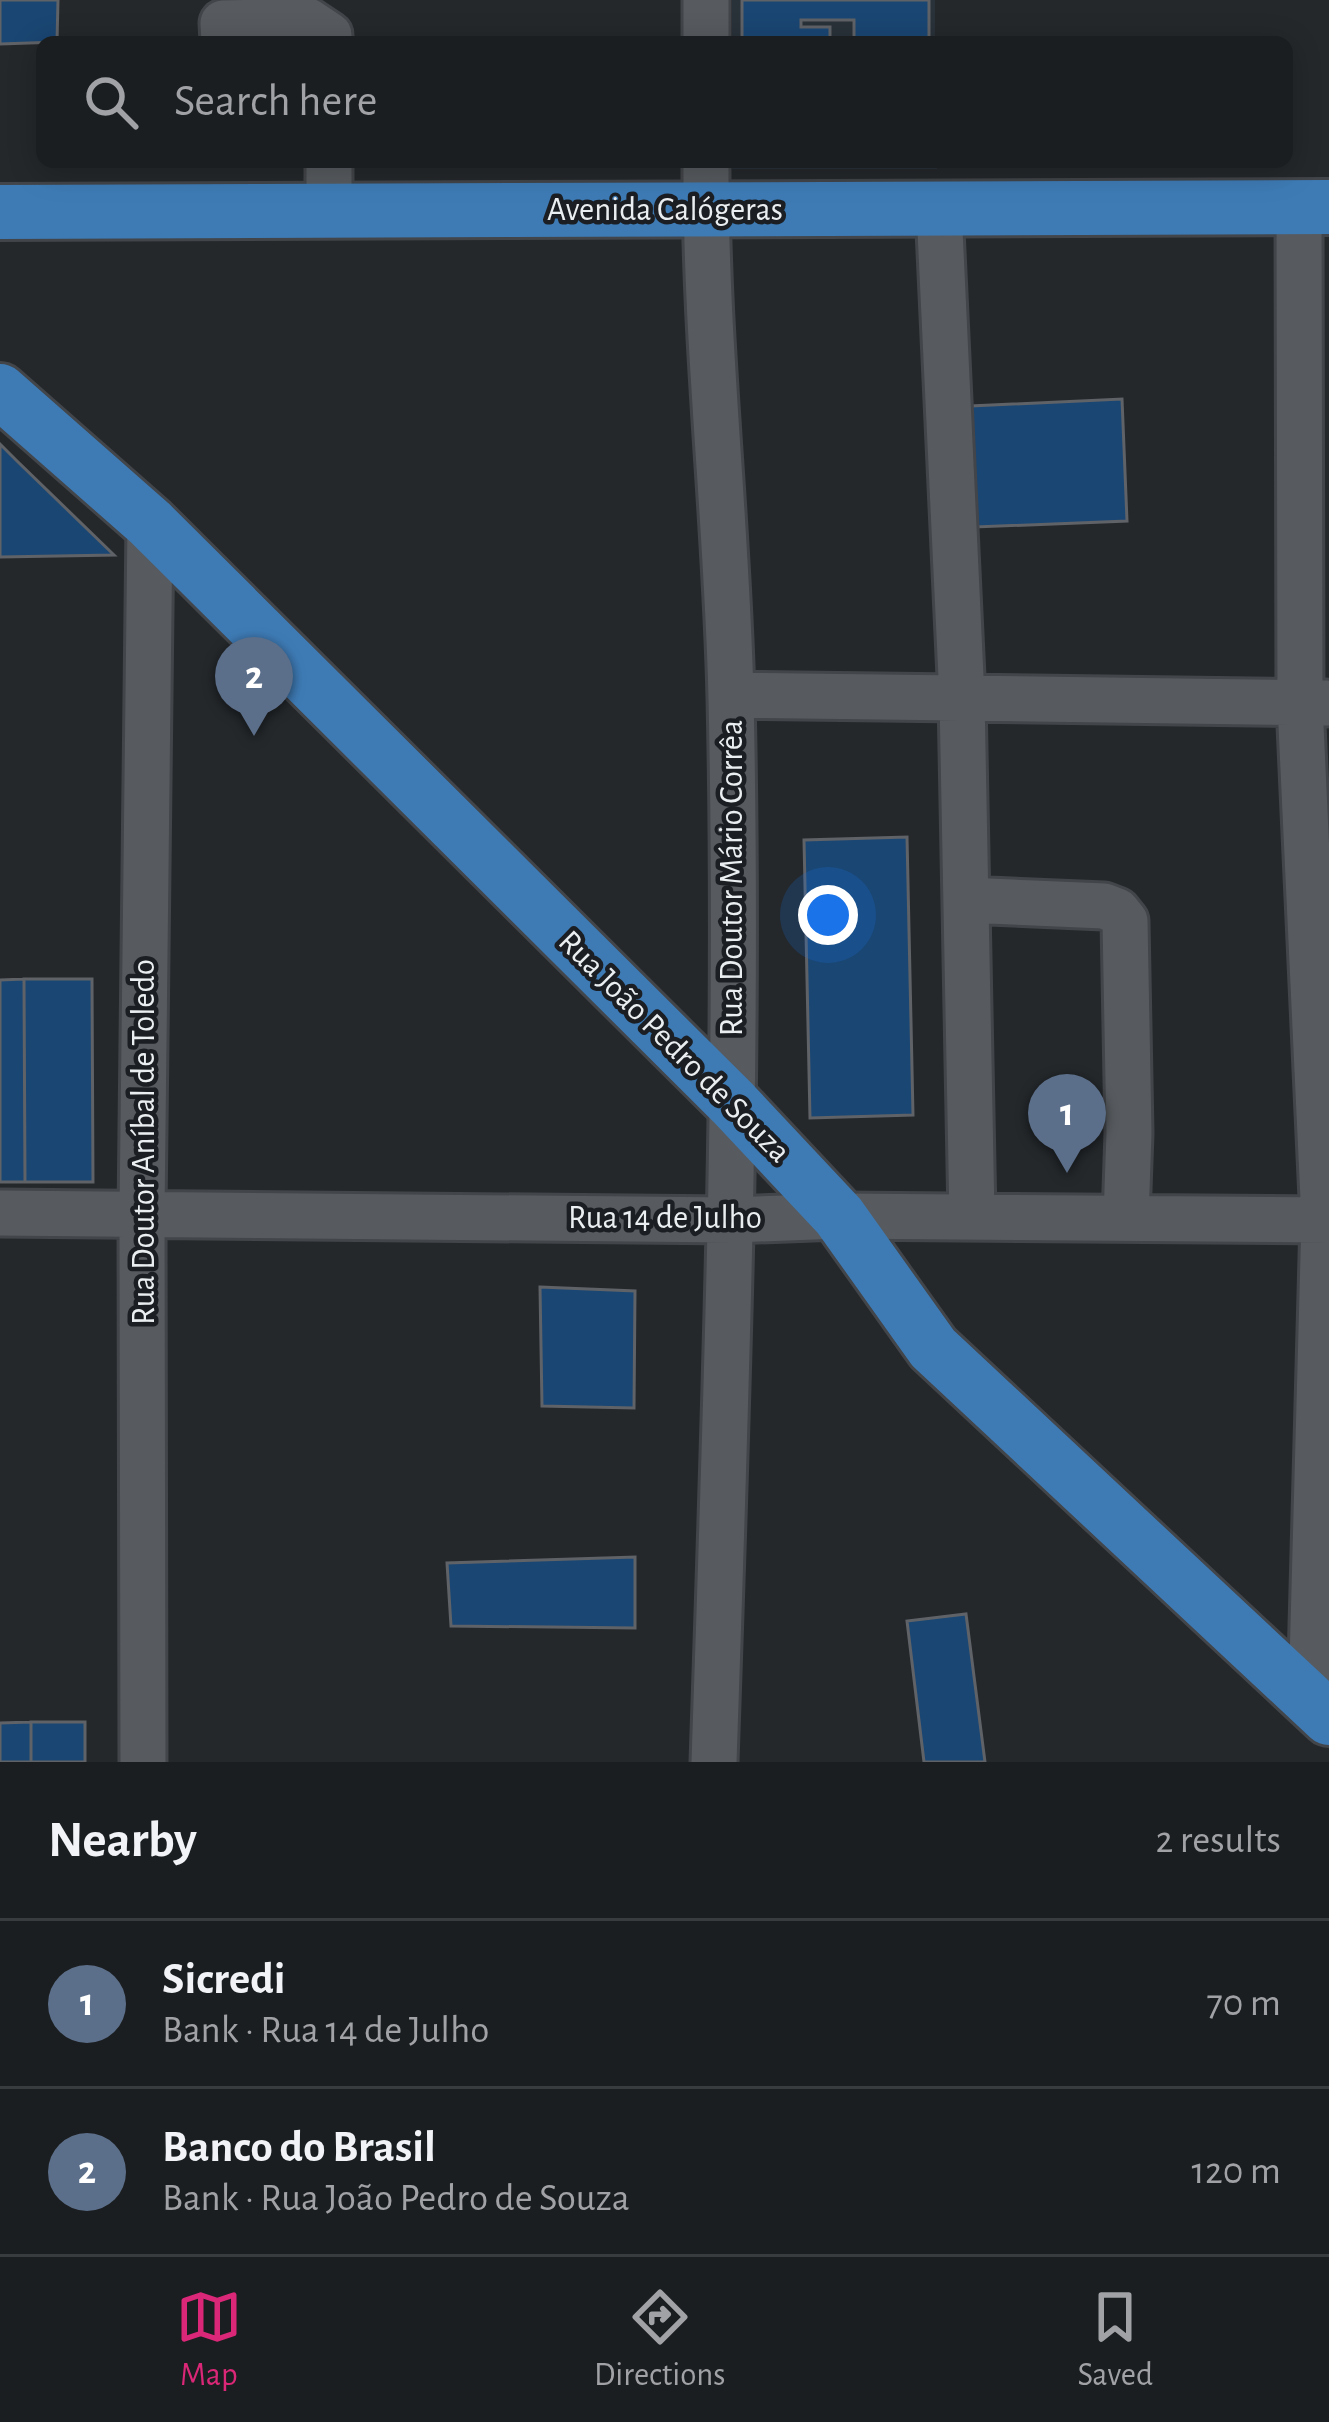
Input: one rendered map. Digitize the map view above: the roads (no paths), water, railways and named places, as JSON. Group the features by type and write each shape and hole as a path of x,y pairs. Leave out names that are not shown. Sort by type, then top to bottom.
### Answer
{"main road":[{"name":"Avenida Calógeras","path":"0,212 329,186 706,186 939,209 1314,208"},
{"name":"Rua João Pedro de Souza","path":"0,391 150,523 733,1103 838,1216 933,1348 1320,1709"}],"street":[{"path":"706,0 706,36"},
{"path":"224,36 224,23 308,21 329,36"},
{"name":"Rua Doutor Mário Corrêa","path":"706,186 731,695 732,1220 714,1762"},
{"path":"1314,208 1315,704 1326,1220 1320,1709"},
{"path":"939,209 962,698 972,1217"},
{"name":"Rua Doutor Aníbal de Toledo","path":"143,1762 142,1214 150,523"},
{"path":"731,695 1315,704"},
{"path":"966,900 1104,905 1124,921 1126,1218"},
{"name":"Rua 14 de Julho","path":"0,1213 1326,1220"}],"place":[{"name":"Banco do Brasil","path":"254,736"},
{"name":"Sicredi","path":"1067,1173"}]}
